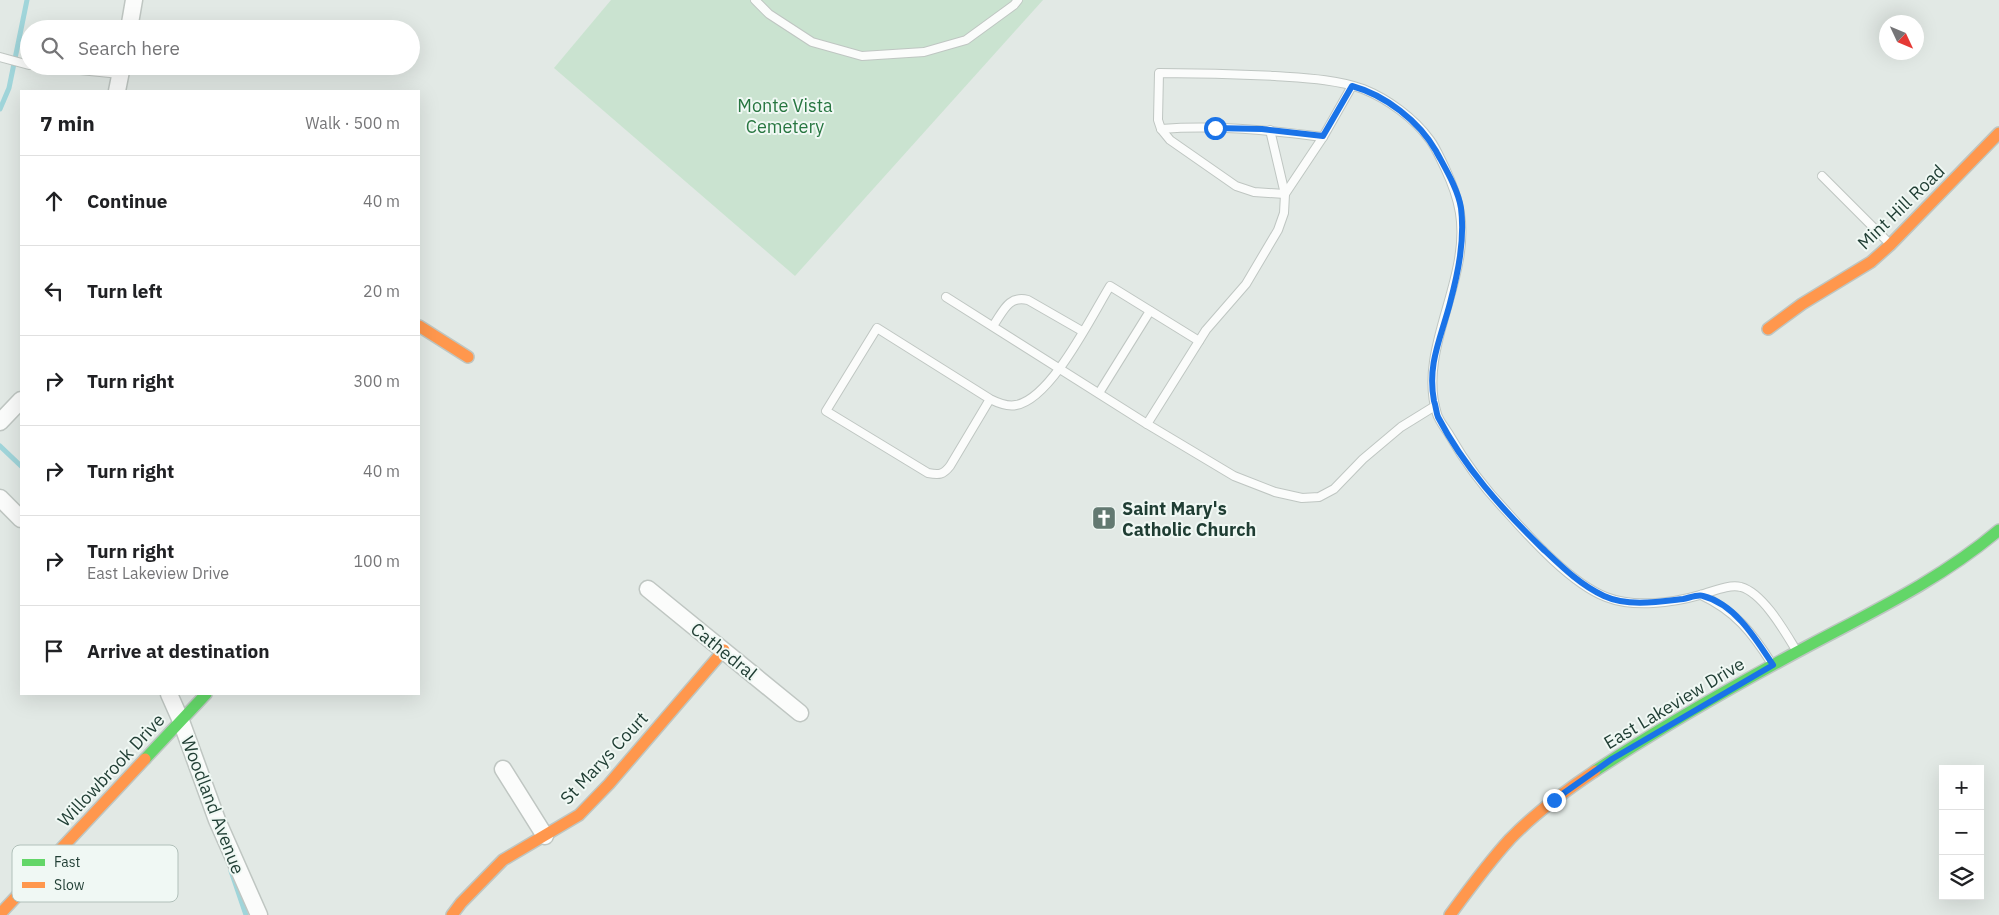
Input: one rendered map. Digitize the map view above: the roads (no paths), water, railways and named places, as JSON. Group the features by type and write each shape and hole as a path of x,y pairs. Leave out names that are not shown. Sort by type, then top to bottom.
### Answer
{"street":[{"path":"131,20 134,0"},
{"path":"117,90 120,75"},
{"name":"Mint Hill Road","path":"1768,329 1802,304 1871,262 1999,133"},
{"path":"420,327 468,357"},
{"path":"0,422 20,401"},
{"path":"0,498 20,518"},
{"name":"East Lakeview Drive","path":"1450,915 1489,864 1522,828 1554,800 1612,759 1773,665 1940,575 1978,549 1999,530"},
{"name":"Cathedral","path":"648,589 800,712"},
{"name":"St Marys Court","path":"452,915 461,903 503,860 578,815 597,796 724,650"},
{"name":"Woodland Avenue","path":"169,695 181,721 217,820 259,915"},
{"name":"Willowbrook Drive","path":"65,845 205,695"},
{"path":"503,769 545,836"},
{"name":"Willowbrook Drive","path":"0,914 12,901"}],"lane":[{"path":"755,0 769,14 812,42 862,56 924,52 966,40 1014,5 1018,0"},
{"path":"0,57 20,63"},
{"path":"1285,194 1254,192 1236,186 1170,140 1161,129 1158,120 1159,73 1226,73 1304,78 1352,86 1384,100 1409,118 1430,139 1452,183 1460,206 1460,258 1450,303 1435,349 1431,384 1437,415 1460,454 1489,493 1550,556 1585,586 1605,597 1624,602 1657,602 1701,595 1732,587 1742,588 1752,593 1774,617 1798,652"},
{"path":"1285,194 1323,136 1352,86"},
{"path":"1161,129 1270,130 1323,136"},
{"path":"1146,424 1199,341 1246,284 1278,230 1284,213 1285,194 1270,130"},
{"path":"1822,176 1890,244"},
{"path":"990,399 950,466 945,473 938,475 928,473 826,411 877,328 990,399 1002,404 1015,405 1032,399 1048,384 1110,286 1199,341"},
{"path":"946,297 1146,424 1234,476 1275,492 1302,498 1320,497 1334,489 1363,459 1401,427 1435,406"},
{"path":"993,326 1010,302 1016,298 1021,298 1028,300 1082,331"},
{"path":"1099,393 1150,311"},
{"path":"1701,595 1719,603 1738,618 1756,639 1773,665"}],"waterway":[{"path":"23,20 27,0"},
{"path":"0,109 9,88 20,34"},
{"path":"0,446 20,465"},
{"path":"231,871 246,915"}],"place":[{"name":"Saint Mary's Catholic Church","path":"1104,518"}],"park label":[{"name":"Monte Vista Cemetery","path":"785,115"}]}
